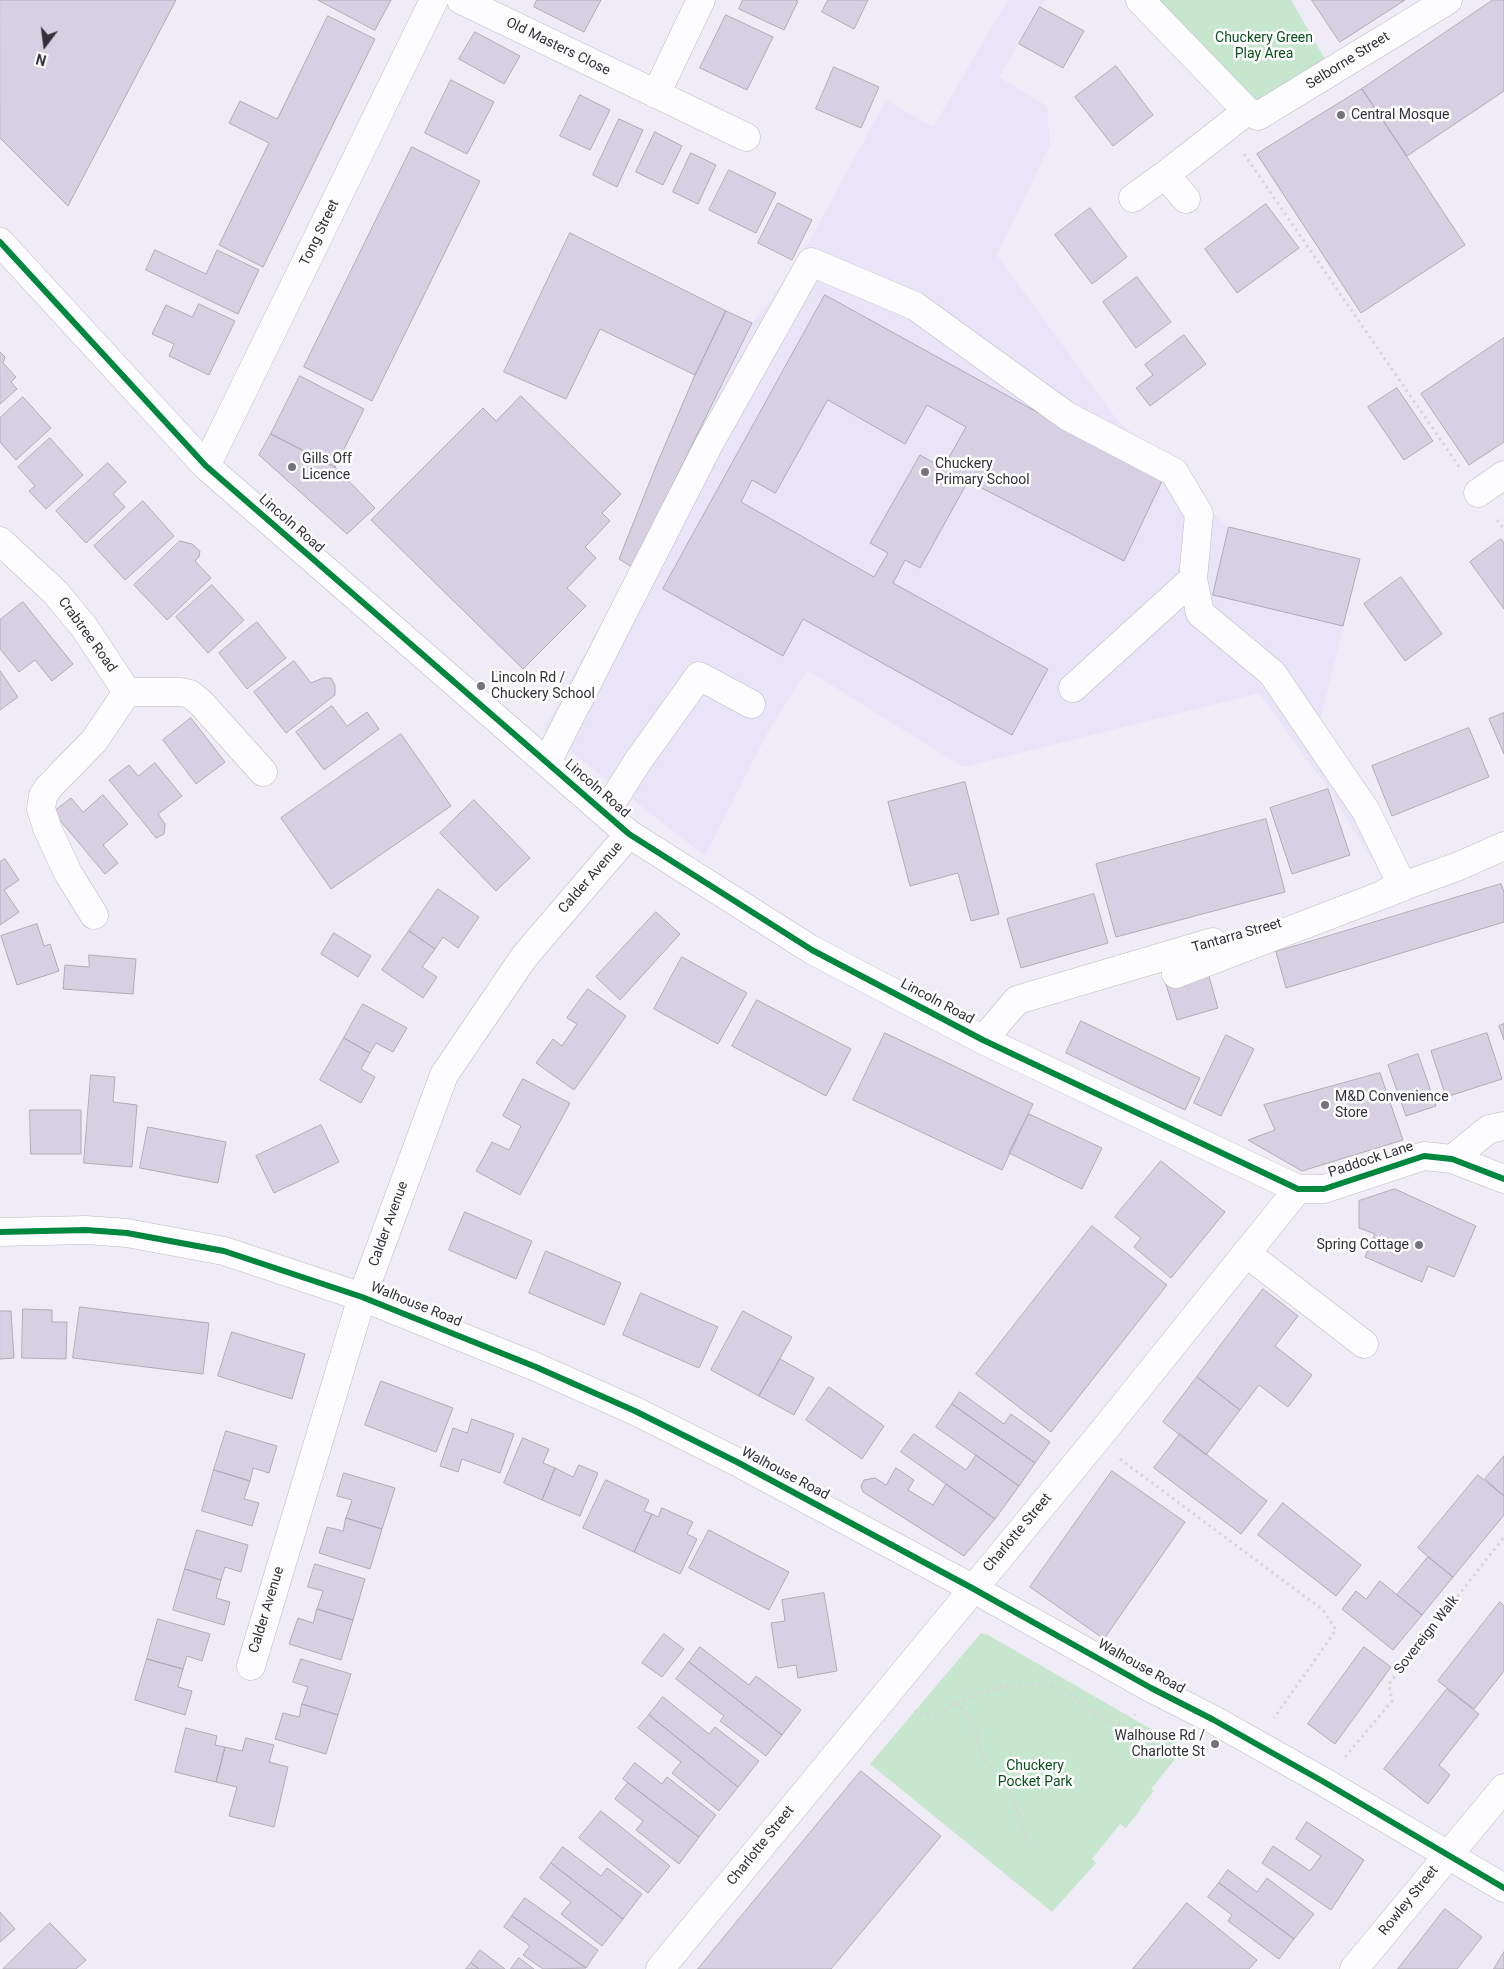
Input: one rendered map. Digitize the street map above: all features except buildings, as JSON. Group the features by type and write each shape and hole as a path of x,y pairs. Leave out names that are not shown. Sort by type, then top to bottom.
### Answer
{"street":[{"name":"Tong Street","path":"206,466 434,0"},
{"name":"Old Masters Close","path":"461,0 746,137"},
{"path":"656,94 701,0"},
{"path":"1140,0 1252,114"},
{"name":"Selborne Street","path":"1133,198 1252,114 1448,0"},
{"path":"1165,175 1186,199"},
{"name":"Lincoln Road","path":"0,242 206,466 629,834 812,950 983,1040 1298,1189"},
{"path":"547,762 708,446 812,262 915,306 1068,416 1174,472 1199,514 1193,578 1200,613 1272,673 1366,811 1403,887 1176,974"},
{"path":"1478,493 1504,475"},
{"name":"Crabtree Road","path":"0,541 55,592 84,627 128,692"},
{"path":"1073,688 1193,578"},
{"path":"605,813 638,761 699,676 751,704"},
{"path":"94,915 68,873 48,830 41,809 43,796 48,788 94,741 128,692 180,692 190,694 201,703 263,772"},
{"name":"Calder Avenue","path":"250,1666 362,1297 444,1075 524,957 629,834"},
{"name":"Tantarra Street","path":"983,1040 1017,1000 1403,887 1459,866 1504,846"},
{"path":"1452,1159 1489,1129 1504,1126"},
{"name":"Paddock Lane","path":"1298,1189 1324,1189 1424,1156 1452,1159 1504,1179"},
{"name":"Charlotte Street","path":"660,1969 972,1588 1096,1440 1298,1189"},
{"name":"Walhouse Road","path":"0,1232 86,1230 127,1233 224,1251 362,1297 536,1367 635,1411 737,1462 972,1588 1324,1782 1504,1888"},
{"path":"1246,1253 1364,1344"},
{"name":"Rowley Street","path":"1354,1969 1447,1854 1504,1788"}],"path":[{"path":"1252,114 1244,153 1504,529"},
{"path":"1096,1440 1323,1610 1336,1630 1255,1745"},
{"path":"889,1690 920,1714 929,1715 942,1712 955,1704 979,1694 1012,1684 1036,1684 1055,1687 1065,1691 1096,1715 1120,1725 1132,1718 1152,1688"},
{"path":"955,1704 968,1713 975,1723 979,1748 1010,1793 1021,1821 1027,1844"}],"shaded area":[{"name":"Chuckery Primary School","path":"1008,0 1046,0 999,77 1047,106 1050,145 997,255 1115,417 1228,527 1360,559 1319,724 1382,876 1328,789 1259,693 963,767 807,670 768,732 705,856 543,730 632,567 752,323 793,271 886,100 933,127"}],"green space":[{"name":"Chuckery Green Play Area","path":"1159,0 1291,0 1325,59 1254,102 1239,90"},
{"name":"Chuckery Pocket Park","path":"981,1633 988,1635 1184,1748 1151,1789 1154,1791 1126,1828 1120,1824 1092,1859 1096,1863 1052,1912 870,1764"}],"cycle path":[{"path":"0,242 206,466 629,834 812,950 983,1040 1298,1189 1324,1189 1424,1156 1452,1159 1504,1179"},
{"path":"0,1232 86,1230 127,1233 224,1251 362,1297 536,1367 635,1411 737,1462 972,1588 1324,1782 1504,1888"}],"place":[{"name":"Central Mosque","path":"1341,115"},
{"name":"Gills Off Licence","path":"292,467"},
{"name":"Chuckery Primary School","path":"925,472"},
{"name":"Lincoln Rd / Chuckery School","path":"481,686"},
{"name":"M&D Convenience Store","path":"1325,1105"},
{"name":"Spring Cottage","path":"1419,1245"},
{"name":"Walhouse Rd / Charlotte St","path":"1215,1744"}]}
